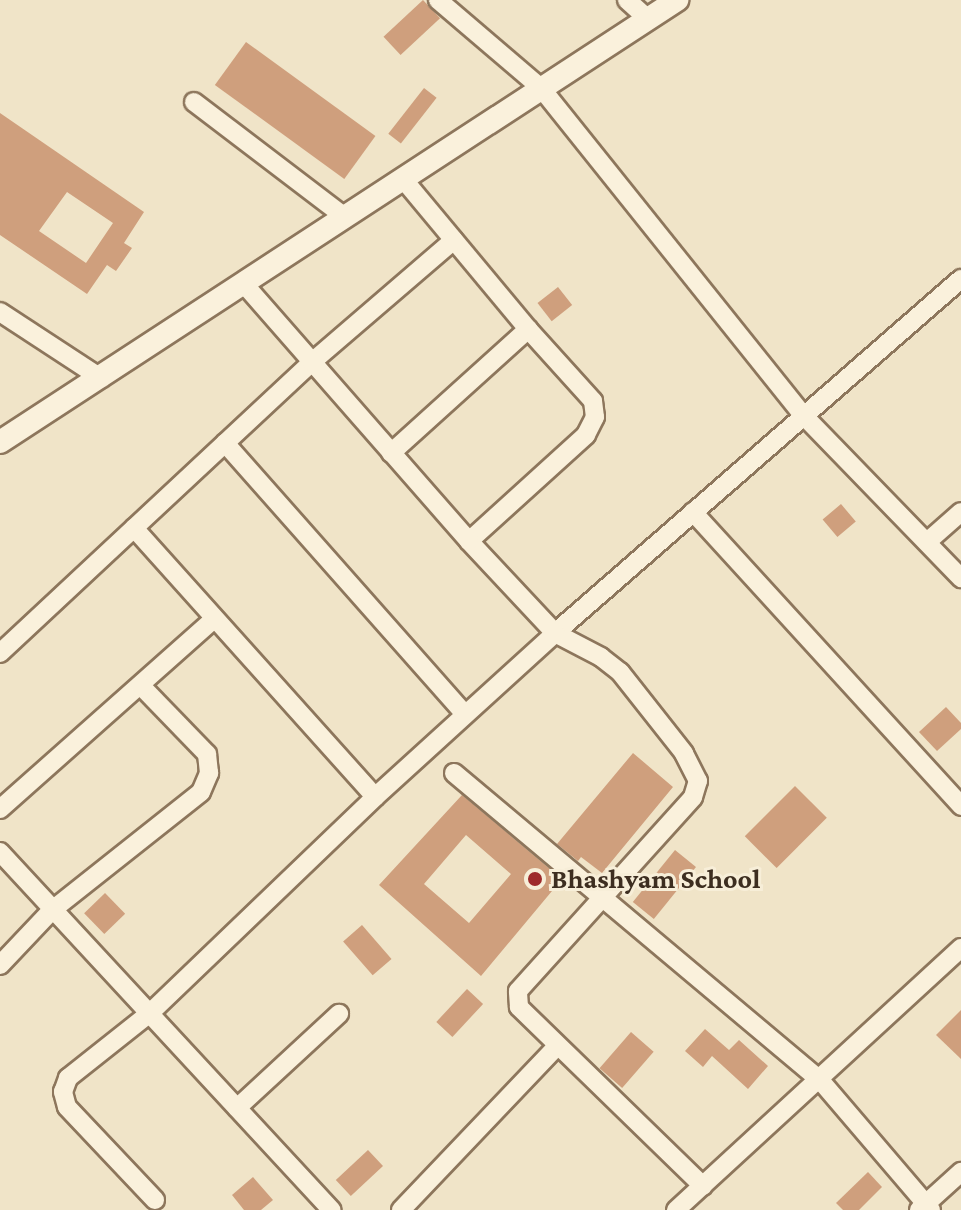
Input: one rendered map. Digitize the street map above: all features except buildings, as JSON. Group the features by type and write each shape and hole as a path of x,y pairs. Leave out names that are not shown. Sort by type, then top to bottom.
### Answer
{"street":[{"path":"438,0 541,88 804,416 961,578"},
{"path":"627,0 648,19"},
{"path":"0,442 677,0"},
{"path":"194,102 345,217"},
{"path":"403,179 528,329 593,401 595,417 586,435 469,541"},
{"path":"0,653 312,362 454,240"},
{"path":"155,1200 67,1107 63,1092 68,1078 84,1062 150,1013 375,797 555,633 961,279"},
{"path":"243,283 469,541 555,633 601,657 620,672 684,753 698,781 693,797 518,991 519,1007 703,1186"},
{"path":"0,312 101,378"},
{"path":"391,453 528,329"},
{"path":"225,443 465,714"},
{"path":"693,512 961,806"},
{"path":"927,542 961,512"},
{"path":"134,528 375,797"},
{"path":"0,809 214,619"},
{"path":"0,965 51,911 201,792 209,773 207,754 141,686"},
{"path":"454,773 820,1080 926,1208 961,1172"},
{"path":"0,852 51,911 150,1013 331,1210"},
{"path":"676,1210 961,948"},
{"path":"237,1108 339,1014"},
{"path":"401,1210 557,1046"}],"place":[{"name":"Bhashyam School","path":"535,879"}]}
